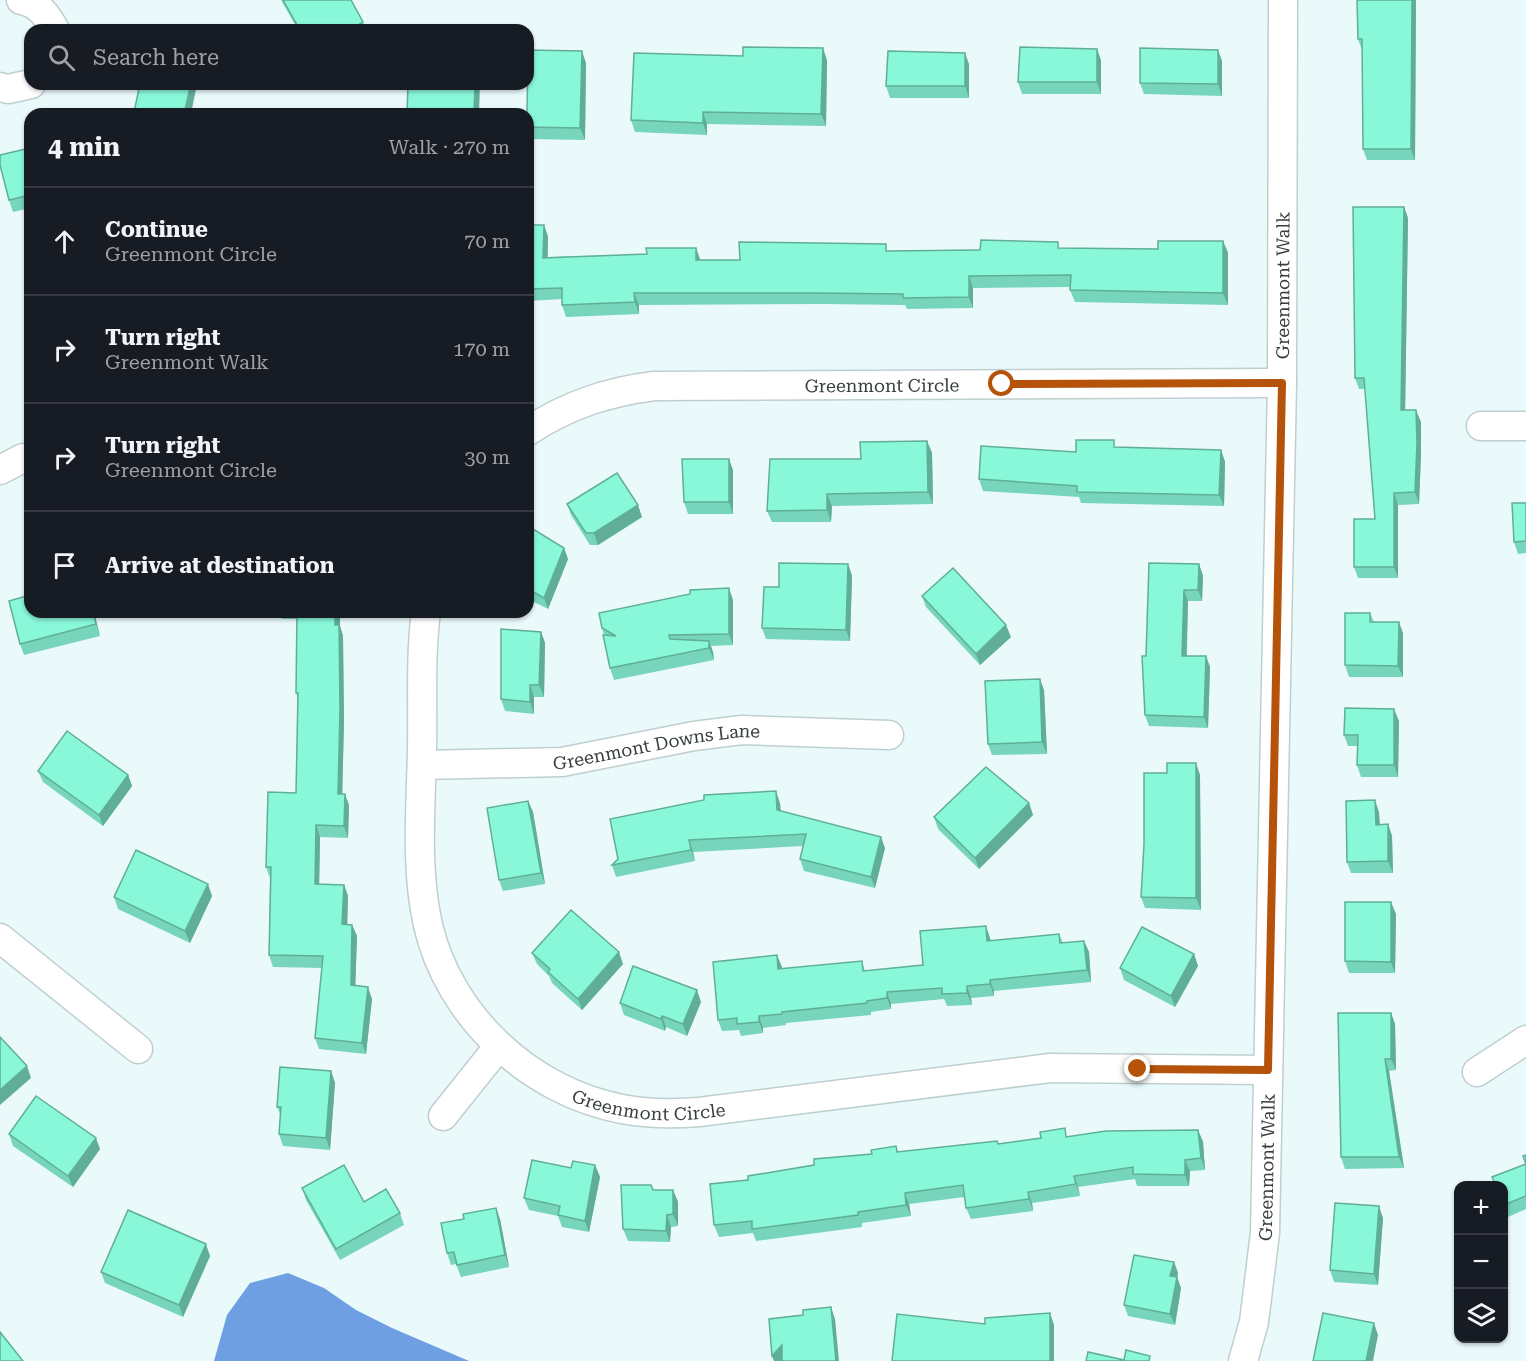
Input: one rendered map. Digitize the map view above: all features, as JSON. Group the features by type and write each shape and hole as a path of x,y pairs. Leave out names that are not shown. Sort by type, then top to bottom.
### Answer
{"street":[{"path":"0,1 4,0"},
{"path":"21,0 38,7 52,24"},
{"name":"Greenmont Walk","path":"1243,1361 1254,1322 1265,1233 1282,383 1283,0"},
{"path":"0,87 8,89 24,86"},
{"name":"Greenmont Circle","path":"534,427 551,416 582,402 620,390 654,386 1282,383"},
{"path":"1480,426 1526,426"},
{"name":"Greenmont Circle","path":"426,618 420,873 428,926 440,961 455,991 475,1020 499,1046 537,1075 575,1095 621,1109 664,1114 699,1112 1050,1068 1268,1070"},
{"name":"Greenmont Downs Lane","path":"422,765 562,762 694,736 742,730 889,735"},
{"path":"0,938 138,1049"},
{"path":"1477,1072 1526,1040"},
{"path":"443,1116 499,1046"}],"water":[{"path":"288,1273 324,1288 356,1310 392,1328 469,1361 214,1361 227,1315 250,1283"}],"building":[{"path":"283,0 351,0 363,22 360,24 297,24"},
{"path":"1357,0 1412,0 1411,149 1363,149 1362,39 1358,39"},
{"path":"743,47 823,48 821,114 703,112 703,123 631,120 634,53 743,56"},
{"path":"1020,47 1097,49 1097,82 1018,82"},
{"path":"1140,48 1218,50 1218,84 1140,83"},
{"path":"534,50 582,51 580,128 534,127 534,108 527,108 527,90 534,90"},
{"path":"888,51 965,53 965,86 886,86"},
{"path":"139,90 190,90 185,108 135,108"},
{"path":"408,90 475,90 474,108 407,108"},
{"path":"24,149 24,196 9,200 0,165 0,155"},
{"path":"1353,207 1404,207 1401,410 1416,410 1417,442 1415,492 1394,493 1394,567 1354,567 1354,519 1375,519 1364,378 1355,378"},
{"path":"534,225 544,225 543,258 647,254 646,248 696,248 696,260 740,260 739,242 886,244 886,251 980,250 981,240 1058,242 1058,248 1158,249 1158,241 1223,241 1223,293 1070,290 1071,275 969,276 969,297 903,298 903,294 820,293 634,293 635,302 562,305 562,288 534,289"},
{"path":"1076,440 1114,440 1114,447 1221,450 1219,495 1077,492 1077,486 979,479 981,446 1076,452"},
{"path":"927,441 928,492 827,494 827,510 767,511 770,459 861,459 860,442"},
{"path":"682,459 729,459 729,502 684,502"},
{"path":"617,473 638,505 594,533 586,533 567,504"},
{"path":"1512,503 1526,503 1526,541 1514,542"},
{"path":"534,530 564,548 544,598 534,592"},
{"path":"779,563 848,564 846,630 762,628 764,587 779,587"},
{"path":"1149,563 1199,564 1198,590 1184,590 1182,656 1206,656 1204,717 1145,715 1142,656 1146,656"},
{"path":"953,568 1006,625 976,654 922,596"},
{"path":"729,588 729,634 669,635 670,639 709,641 709,648 610,668 603,635 616,636 602,628 599,613 690,594 690,590"},
{"path":"24,597 24,618 94,618 96,624 20,644 9,601"},
{"path":"1345,613 1370,613 1370,622 1399,622 1398,666 1345,665"},
{"path":"297,618 335,618 335,625 339,625 338,794 345,794 344,826 316,825 315,884 344,885 342,924 352,925 351,985 368,987 362,1043 315,1038 323,956 269,955 271,867 266,867 268,792 296,793 298,693 296,693"},
{"path":"501,629 541,632 539,685 530,685 530,702 501,699"},
{"path":"1040,679 1042,742 988,744 985,681"},
{"path":"1345,708 1394,709 1394,765 1357,765 1358,735 1344,735"},
{"path":"67,731 128,775 99,815 38,771"},
{"path":"1167,763 1196,763 1196,898 1141,897 1144,773 1167,773"},
{"path":"986,767 1029,803 975,858 934,817"},
{"path":"776,791 777,810 881,837 871,877 800,859 806,834 689,840 691,850 612,865 618,859 610,819 704,800 704,795"},
{"path":"1375,800 1376,825 1388,824 1388,861 1347,862 1346,801"},
{"path":"528,801 541,873 499,880 487,808"},
{"path":"136,850 208,884 185,931 114,897"},
{"path":"1345,902 1391,902 1391,962 1345,961"},
{"path":"571,910 619,952 578,999 548,972 550,969 532,953"},
{"path":"986,926 987,941 1059,934 1060,943 1084,941 1087,970 990,980 990,984 967,986 967,993 942,994 942,988 887,992 887,998 867,1001 867,1003 759,1016 759,1022 737,1024 737,1018 718,1020 713,962 777,955 778,969 862,961 863,971 923,965 920,931"},
{"path":"1142,927 1194,954 1171,996 1120,968"},
{"path":"633,966 697,990 683,1024 662,1016 661,1019 620,1003"},
{"path":"1338,1013 1391,1013 1391,1059 1385,1059 1399,1157 1341,1157"},
{"path":"0,1037 27,1066 0,1090"},
{"path":"280,1067 331,1071 326,1138 279,1134 281,1107 277,1107"},
{"path":"36,1096 96,1138 68,1176 9,1134"},
{"path":"1065,1128 1066,1137 1106,1131 1198,1130 1201,1158 1185,1160 1185,1175 1133,1174 1133,1167 1074,1176 1076,1184 1028,1192 1029,1199 966,1208 963,1185 905,1193 906,1205 858,1212 858,1215 752,1229 752,1221 714,1225 710,1184 748,1180 748,1176 814,1165 814,1159 872,1154 871,1150 896,1146 897,1152 997,1141 998,1144 1041,1138 1040,1132"},
{"path":"532,1160 571,1168 573,1161 595,1165 585,1221 558,1215 560,1206 524,1198"},
{"path":"1526,1164 1526,1196 1508,1203 1508,1181 1494,1181 1492,1177"},
{"path":"344,1165 364,1202 386,1189 400,1213 336,1249 302,1188"},
{"path":"621,1185 651,1185 653,1190 673,1190 673,1214 667,1215 666,1231 623,1229"},
{"path":"1335,1203 1379,1206 1374,1274 1330,1270"},
{"path":"496,1208 505,1255 457,1265 454,1252 447,1253 441,1223 464,1219 463,1214"},
{"path":"128,1210 206,1244 179,1305 101,1272"},
{"path":"1134,1255 1174,1262 1170,1276 1177,1277 1170,1314 1124,1305"},
{"path":"831,1307 836,1361 782,1361 782,1345 772,1356 769,1319 803,1315 803,1310"},
{"path":"1050,1313 1050,1361 892,1361 897,1314 985,1324 985,1318"},
{"path":"1323,1313 1374,1323 1366,1361 1313,1361"},
{"path":"0,1332 23,1361 0,1361"},
{"path":"1126,1350 1150,1356 1149,1361 1086,1361 1088,1352 1124,1360"}],"route":[{"path":"1002,384 1282,383 1268,1070 1138,1069"}]}
